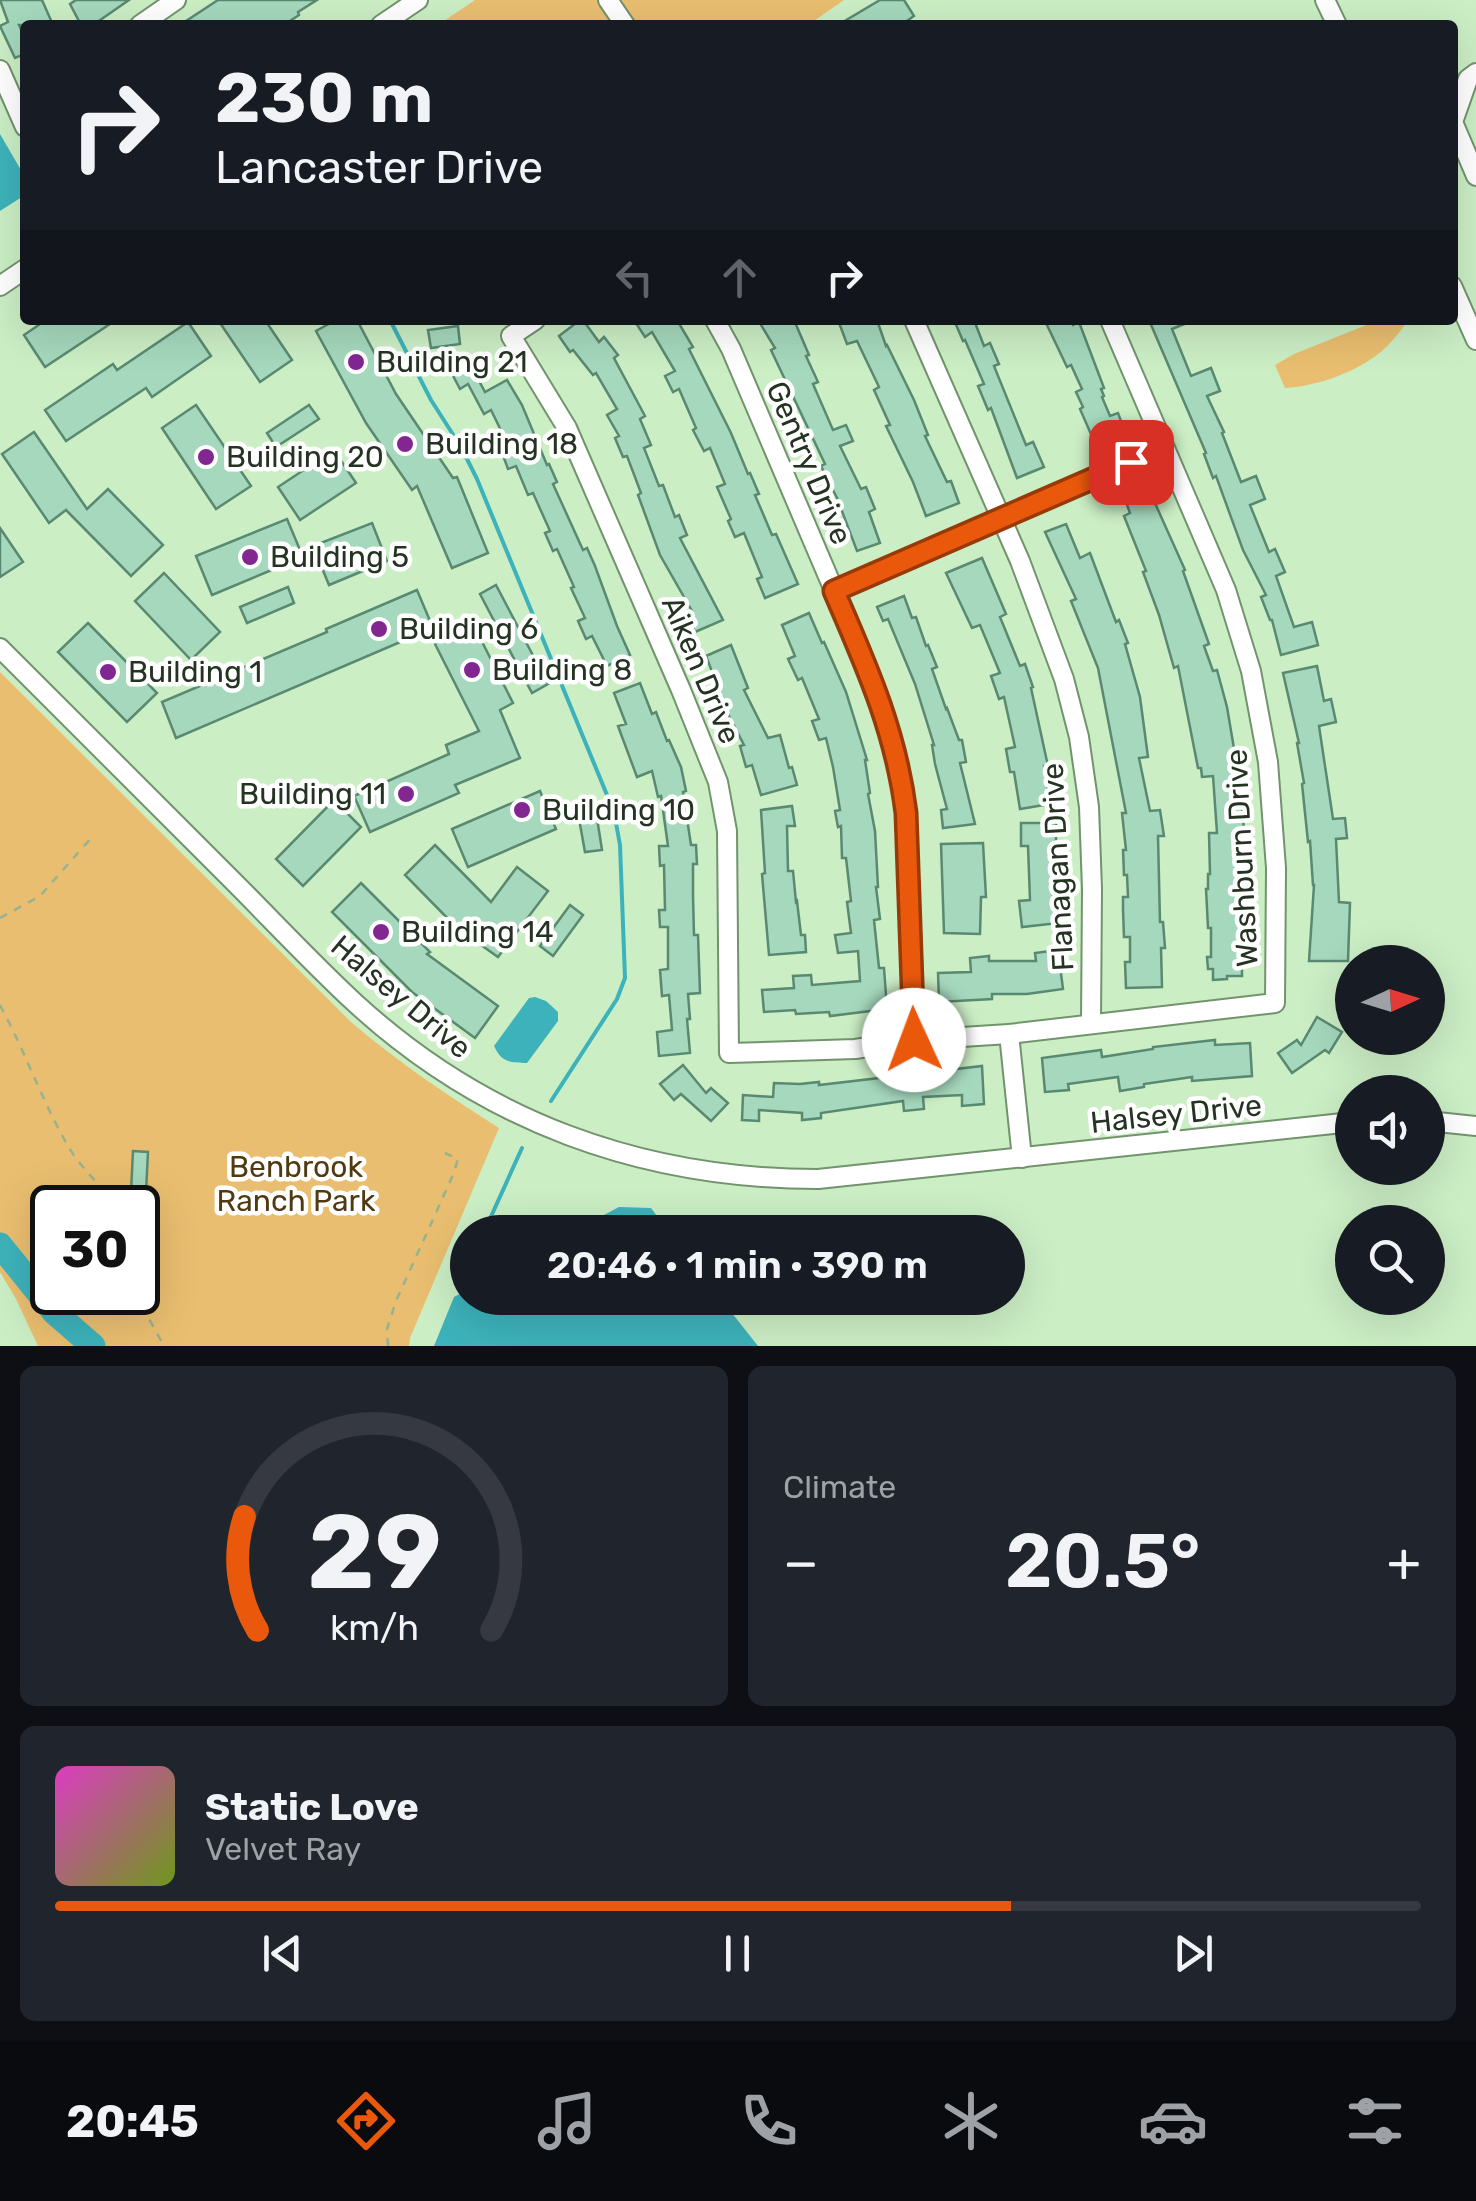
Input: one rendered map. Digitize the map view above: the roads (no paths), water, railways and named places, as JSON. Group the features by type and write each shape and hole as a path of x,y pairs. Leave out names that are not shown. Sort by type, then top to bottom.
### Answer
{"street":[{"path":"147,20 176,0"},
{"path":"388,20 418,0"},
{"path":"0,70 17,86"},
{"path":"1458,108 1468,79 1476,73"},
{"path":"1470,150 1476,176"},
{"path":"1458,300 1476,340"},
{"name":"Aiken Drive","path":"528,325 511,336 566,428 718,782 726,831 729,1053 855,1049 914,1040"},
{"name":"Gentry Drive","path":"717,325 731,349 890,728 906,813 914,1040"},
{"name":"Flanagan Drive","path":"916,325 1020,561 1064,680 1079,737 1089,807 1091,1023"},
{"name":"Washburn Drive","path":"1091,1023 1275,1003 1276,868 1268,762 1251,671 1226,590 1112,325"},
{"path":"834,591 1164,448"},
{"name":"Halsey Drive","path":"0,648 355,1003 420,1056 493,1103 600,1148 670,1166 736,1176 818,1180 1335,1124"},
{"path":"914,1040 1010,1034 1091,1023"},
{"path":"1010,1034 1022,1158"},
{"path":"1445,1123 1476,1126"}],"water":[{"path":"0,134 20,168 20,198 0,211"},
{"path":"535,997 558,1012 558,1021 527,1063 507,1060 494,1046 529,998"},
{"path":"619,1207 651,1208 656,1215 604,1215"},
{"path":"450,1307 450,1315 733,1315 758,1346 434,1346"}],"waterway":[{"path":"393,325 477,479 614,812 620,845 625,978 617,999 551,1101"},
{"path":"492,1215 522,1148"},
{"path":"0,1245 54,1312 93,1346"}],"place":[{"name":"Building 21","path":"356,362"},
{"name":"Building 18","path":"405,444"},
{"name":"Building 20","path":"206,457"},
{"name":"Building 5","path":"250,557"},
{"name":"Building 6","path":"379,629"},
{"name":"Building 8","path":"472,670"},
{"name":"Building 1","path":"108,672"},
{"name":"Building 11","path":"406,794"},
{"name":"Building 10","path":"522,810"},
{"name":"Building 14","path":"381,932"}],"park label":[{"name":"Benbrook Ranch Park","path":"296,1184"}]}
